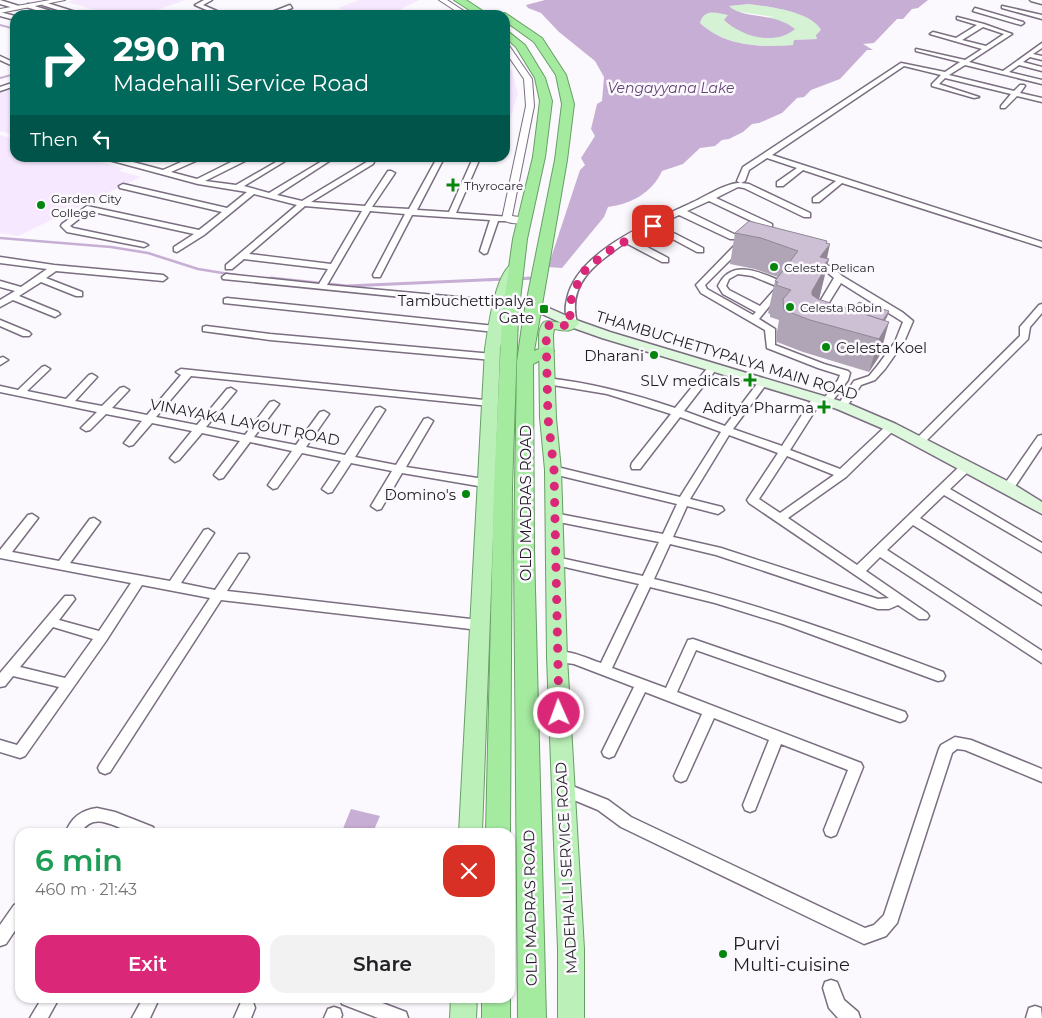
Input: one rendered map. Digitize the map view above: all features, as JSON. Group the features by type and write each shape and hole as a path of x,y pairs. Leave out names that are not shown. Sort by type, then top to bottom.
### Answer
{"highway":[{"path":"460,0 476,10"},
{"name":"OLD MADRAS ROAD","path":"510,20 538,40 562,75 568,104 561,160 533,305 525,362 524,550 532,1018"},
{"name":"OLD MADRAS ROAD","path":"498,828 503,487 510,317 516,266 515,220 539,157 546,102 540,78 520,45 510,36"},
{"path":"525,362 546,351"},
{"path":"496,1003 496,1018"}],"main road":[{"path":"470,828 484,483 495,330 509,276 516,266"},
{"name":"THAMBUCHETTYPALYA MAIN ROAD","path":"533,305 572,323 842,406 891,427 1008,488 1042,509"},
{"name":"MADEHALLI SERVICE ROAD","path":"571,1018 571,949 557,657 554,470 548,418 546,351 547,327 550,324 567,327 572,323"},
{"path":"463,1018 464,1003"}],"street":[{"path":"34,0 65,10"},
{"path":"0,12 17,7 47,4 62,0"},
{"path":"209,0 198,5 211,10"},
{"path":"442,0 458,10"},
{"path":"1013,28 1036,15 1041,5 1033,0"},
{"path":"0,2 17,7"},
{"path":"1004,7 1012,3"},
{"path":"996,4 1036,15"},
{"path":"28,6 41,10"},
{"path":"280,10 290,6"},
{"path":"975,10 1021,23"},
{"path":"959,18 1009,34 945,75 934,85 976,97"},
{"path":"957,40 982,26"},
{"path":"933,34 987,48"},
{"path":"1006,73 1042,45"},
{"path":"918,50 1042,82"},
{"path":"132,162 198,182 237,187 303,204 515,220 530,106 528,80 510,53"},
{"path":"1029,54 1042,58"},
{"path":"1018,63 1042,69"},
{"path":"741,181 746,169 903,64 1042,100"},
{"path":"1003,107 1022,86"},
{"path":"767,156 1042,246"},
{"path":"165,172 186,162"},
{"path":"198,182 236,162"},
{"path":"237,187 280,162"},
{"path":"271,195 325,162"},
{"path":"229,267 303,204 370,162"},
{"path":"377,275 438,162"},
{"path":"450,216 475,162"},
{"path":"780,184 803,168"},
{"path":"323,285 367,209 391,173"},
{"path":"816,200 841,180"},
{"path":"572,323 570,303 581,275 588,267 627,240 710,198 741,185 807,215"},
{"path":"123,186 228,210"},
{"path":"177,249 252,192"},
{"path":"710,198 768,226"},
{"path":"144,245 70,230 65,226 87,208 200,233"},
{"path":"682,212 733,237"},
{"path":"484,251 495,218"},
{"path":"653,226 700,250"},
{"path":"627,240 665,260"},
{"path":"755,248 746,246 737,248 700,285 704,291 770,329 770,346 821,366 871,380"},
{"path":"243,256 333,267"},
{"path":"0,260 54,268 163,278"},
{"path":"800,260 829,269 839,278 908,321 908,326 887,352 871,380 857,383 842,406"},
{"path":"0,304 54,268"},
{"path":"754,320 762,311 780,288 778,282 744,271 732,272 724,280 722,286 726,292 762,311"},
{"path":"713,272 728,276"},
{"path":"226,277 323,285 501,304"},
{"path":"811,324 839,278"},
{"path":"40,279 79,294"},
{"path":"0,284 22,290"},
{"path":"12,297 55,314"},
{"path":"227,301 495,330"},
{"path":"918,442 1025,337 1025,327 1042,307"},
{"path":"0,323 26,334"},
{"path":"206,328 270,337 493,357"},
{"path":"636,466 676,412 713,367"},
{"path":"20,393 45,369"},
{"path":"129,443 150,419 184,373 490,403"},
{"path":"845,373 843,380 823,399 784,450 753,500 923,616"},
{"path":"68,403 92,377"},
{"path":"547,381 580,384 605,390 676,412 784,450 842,474"},
{"path":"604,670 683,502 728,430 763,382"},
{"name":"VINAYAKA LAYOUT ROAD","path":"0,389 399,469 484,483"},
{"path":"86,428 124,390"},
{"path":"175,458 231,391"},
{"path":"219,475 274,404"},
{"path":"328,489 380,410"},
{"path":"273,485 324,414"},
{"path":"377,506 428,421"},
{"path":"781,518 842,474 891,427"},
{"path":"1008,488 1042,438"},
{"path":"858,571 966,467"},
{"path":"554,470 718,510"},
{"path":"942,489 1042,548"},
{"path":"554,517 717,551 878,604 890,604 898,599"},
{"path":"32,518 1,554 219,594 479,625"},
{"path":"912,519 1042,600"},
{"path":"61,566 94,522"},
{"path":"174,585 208,533"},
{"path":"879,551 1042,658"},
{"path":"105,768 243,557"},
{"path":"556,561 647,581 739,605 833,636 938,676"},
{"path":"0,746 20,752 102,637 140,579"},
{"path":"0,682 69,599"},
{"path":"51,622 102,637"},
{"path":"670,695 693,644 900,716"},
{"path":"557,657 575,659 856,767 831,830"},
{"path":"10,670 68,684"},
{"path":"609,752 642,685"},
{"path":"681,776 710,711"},
{"path":"750,805 777,737"},
{"path":"562,788 603,805 626,822 864,936 875,934 888,925 946,749 955,743 966,744 1042,776"},
{"path":"76,828 83,819 93,814 103,815 137,828"},
{"path":"0,938 15,917"},
{"path":"831,988 833,1000 844,1013 852,1018"},
{"path":"38,1018 48,1003"},
{"path":"361,1003 400,1018"}],"shaded area":[{"path":"73,0 185,0 157,10 94,10 68,2"},
{"path":"359,0 419,0 399,10 344,10 338,8"},
{"path":"512,70 518,94 510,119 510,71"},
{"path":"10,89 10,134 0,131 0,92"},
{"name":"Garden City College","path":"0,135 10,138 10,162 100,162 123,168 119,171 141,177 18,236 0,233"}],"green space":[{"path":"749,4 799,14 808,18 821,30 817,39 794,40 794,45 769,46 744,44 720,37 700,23 705,15 712,12 729,15 725,20 774,17 734,11 728,6"}],"water":[{"name":"Vengayyana Lake","path":"545,0 928,0 918,8 912,9 903,19 897,19 874,43 863,44 873,50 867,50 840,79 811,90 804,97 797,98 782,113 752,124 743,132 729,139 722,140 715,146 700,148 683,164 662,171 653,185 640,196 625,203 608,207 604,217 562,268 548,267 580,170 585,165 581,158 595,136 591,129 597,104 602,101 604,77 595,61 559,32 541,13 528,8 526,5","holes":["749,4 799,14 808,18 821,30 816,35 817,39 794,40 793,45 768,46 744,44 720,37 700,23 705,15 715,13 728,15 724,20 731,26 749,35 768,38 778,37 795,29 778,20 743,13 729,6"]},
{"path":"351,809 380,816 375,828 343,828"}],"building":[{"path":"749,221 827,241 826,243 830,244 820,257 829,259 823,266 826,267 812,291 812,295 818,299 889,322 879,339 810,320 784,310 783,299 791,290 776,285 778,282 775,281 798,251 761,238 735,233"},
{"path":"859,302 889,311 883,320 852,310"}],"waterway":[{"path":"0,25 10,28"},
{"path":"0,78 10,75"},
{"path":"0,238 111,247 148,253 198,269 235,275"},
{"path":"267,278 284,280"},
{"path":"271,278 347,286 505,279 490,280"},
{"path":"529,278 520,279 535,278"}],"place":[{"name":"Thyrocare","path":"453,185"},
{"name":"Garden City College","path":"41,205"},
{"name":"Celesta Pelican","path":"774,267"},
{"name":"Celesta Robin","path":"790,307"},
{"name":"Tambuchettipalya Gate","path":"544,309"},
{"name":"Celesta Koel","path":"826,347"},
{"name":"Dharani","path":"654,355"},
{"name":"SLV medicals","path":"750,380"},
{"name":"Aditya Pharma","path":"824,407"},
{"name":"Domino's","path":"466,494"},
{"name":"Purvi Multi-cuisine","path":"723,954"}],"route":[{"path":"559,713 554,470 548,418 546,330 550,324 570,326 572,323 570,303 581,275 588,267 613,248 653,226"}]}
